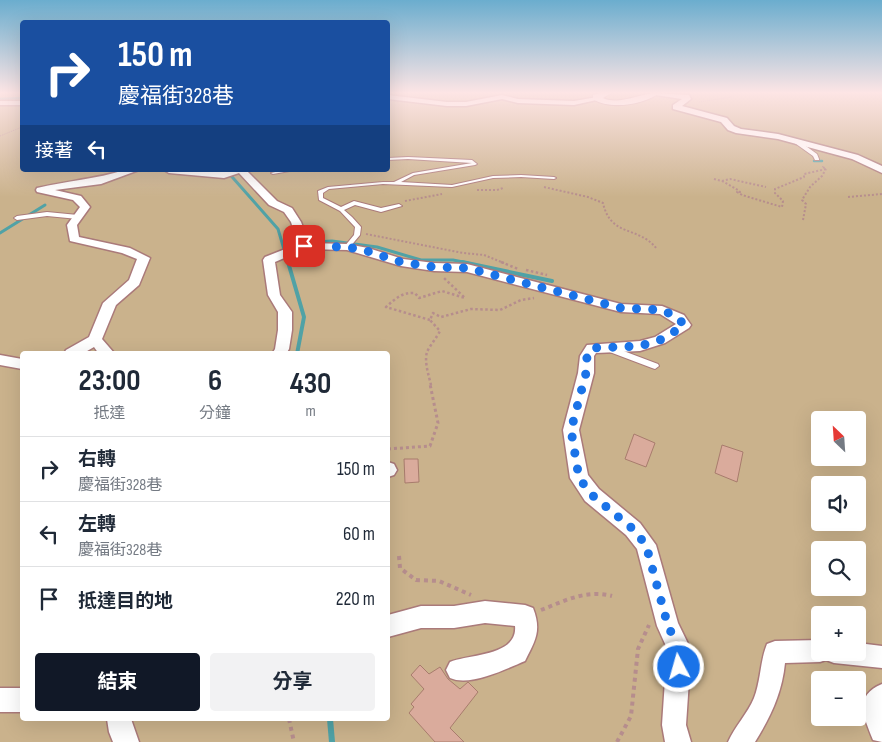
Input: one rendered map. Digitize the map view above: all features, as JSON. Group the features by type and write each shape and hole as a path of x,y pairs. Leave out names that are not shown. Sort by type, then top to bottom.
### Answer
{"street":[{"path":"731,128 739,131 794,140 855,157 882,170"},
{"path":"76,351 94,340 110,303 135,282 144,258 126,250 74,239 72,225 85,207 77,198 41,190 101,181 128,172"},
{"path":"191,172 224,175 234,172"},
{"path":"239,172 273,203 288,210 296,222 301,246"},
{"path":"282,351 285,312 274,295 269,260 301,246 349,244 401,262 434,267 467,268 621,308 662,310 679,318 684,326 660,340 640,346 592,348 587,356 586,373 571,430 579,478 592,495 633,529 646,545 651,571 663,602 668,626 682,654 677,680 674,725 678,742"},
{"path":"94,340 105,351"},
{"path":"0,360 20,364"},
{"path":"390,625 421,617 454,617 485,612 525,616 527,634 517,653 496,662 458,670"},
{"path":"741,742 764,705 772,679 775,652 811,651"},
{"path":"866,655 882,656"},
{"path":"882,696 874,704 882,731"},
{"path":"0,700 20,700"},
{"path":"119,721 121,732 126,742"}],"lane":[{"path":"794,140 815,155 818,161"},
{"path":"390,159 440,159 472,161 475,164 413,174 394,184"},
{"path":"273,173 280,172"},
{"path":"349,244 358,227 341,209 322,199 320,192 328,188 383,183 452,186 493,177 526,176 554,178"},
{"path":"341,209 354,203 369,205 381,210 398,206"},
{"path":"17,218 47,214 78,217"},
{"path":"604,347 655,366"}],"path":[{"path":"0,136 20,128"},
{"path":"818,161 826,168"},
{"path":"716,180 722,181 738,190 740,192 737,192 742,195 782,207 783,201 775,189 804,177 804,174 826,168"},
{"path":"803,220 806,204 802,200 811,185 823,176 826,168"},
{"path":"526,176 550,189 588,197 603,203 608,221 617,228 654,242 657,249"},
{"path":"722,181 730,179 735,182 766,187"},
{"path":"474,190 497,190 502,188"},
{"path":"405,201 430,198 449,192"},
{"path":"848,197 882,194"},
{"path":"357,231 370,235 484,255 518,269 547,275"},
{"path":"390,449 430,446 438,423 426,361 427,350 434,343 440,331 430,320 422,316 386,307 394,298 407,292 415,293 419,298 431,292 447,290 465,298 434,267"},
{"path":"430,320 433,313 441,317 471,309 500,310 521,300 560,293"},
{"path":"399,556 400,568 416,580 439,581 456,590 479,598"},
{"path":"525,616 582,594 600,592 612,596"},
{"path":"617,742 631,716 638,649 653,614 663,602"},
{"path":"289,721 294,742"}],"shaded area":[{"path":"0,128 20,128 20,172 390,172 390,128 882,128 882,742 0,742"}],"building":[{"path":"634,434 655,443 646,467 625,459"},
{"path":"722,445 743,452 737,482 715,473"},
{"path":"404,459 418,459 419,482 405,483"},
{"path":"420,665 429,674 440,667 448,679 460,689 468,682 478,692 450,728 464,742 435,742 409,713 414,707 411,704 424,689 411,675"}],"waterway":[{"path":"814,161 822,161"},
{"path":"228,172 278,229 288,263"},
{"path":"0,233 45,205"},
{"path":"283,244 332,241 377,247 421,260 453,260 468,263"},
{"path":"288,262 304,317 298,351"},
{"path":"462,262 552,281"},
{"path":"330,721 332,742"}],"route":[{"path":"304,246 347,247 364,250 401,262 434,267 467,268 499,278 583,297 598,303 621,308 662,310 679,318 684,326 660,340 640,346 592,348 587,356 586,373 571,430 579,478 592,495 633,529 646,545 651,571 663,602 668,626 682,654 679,667"}]}
